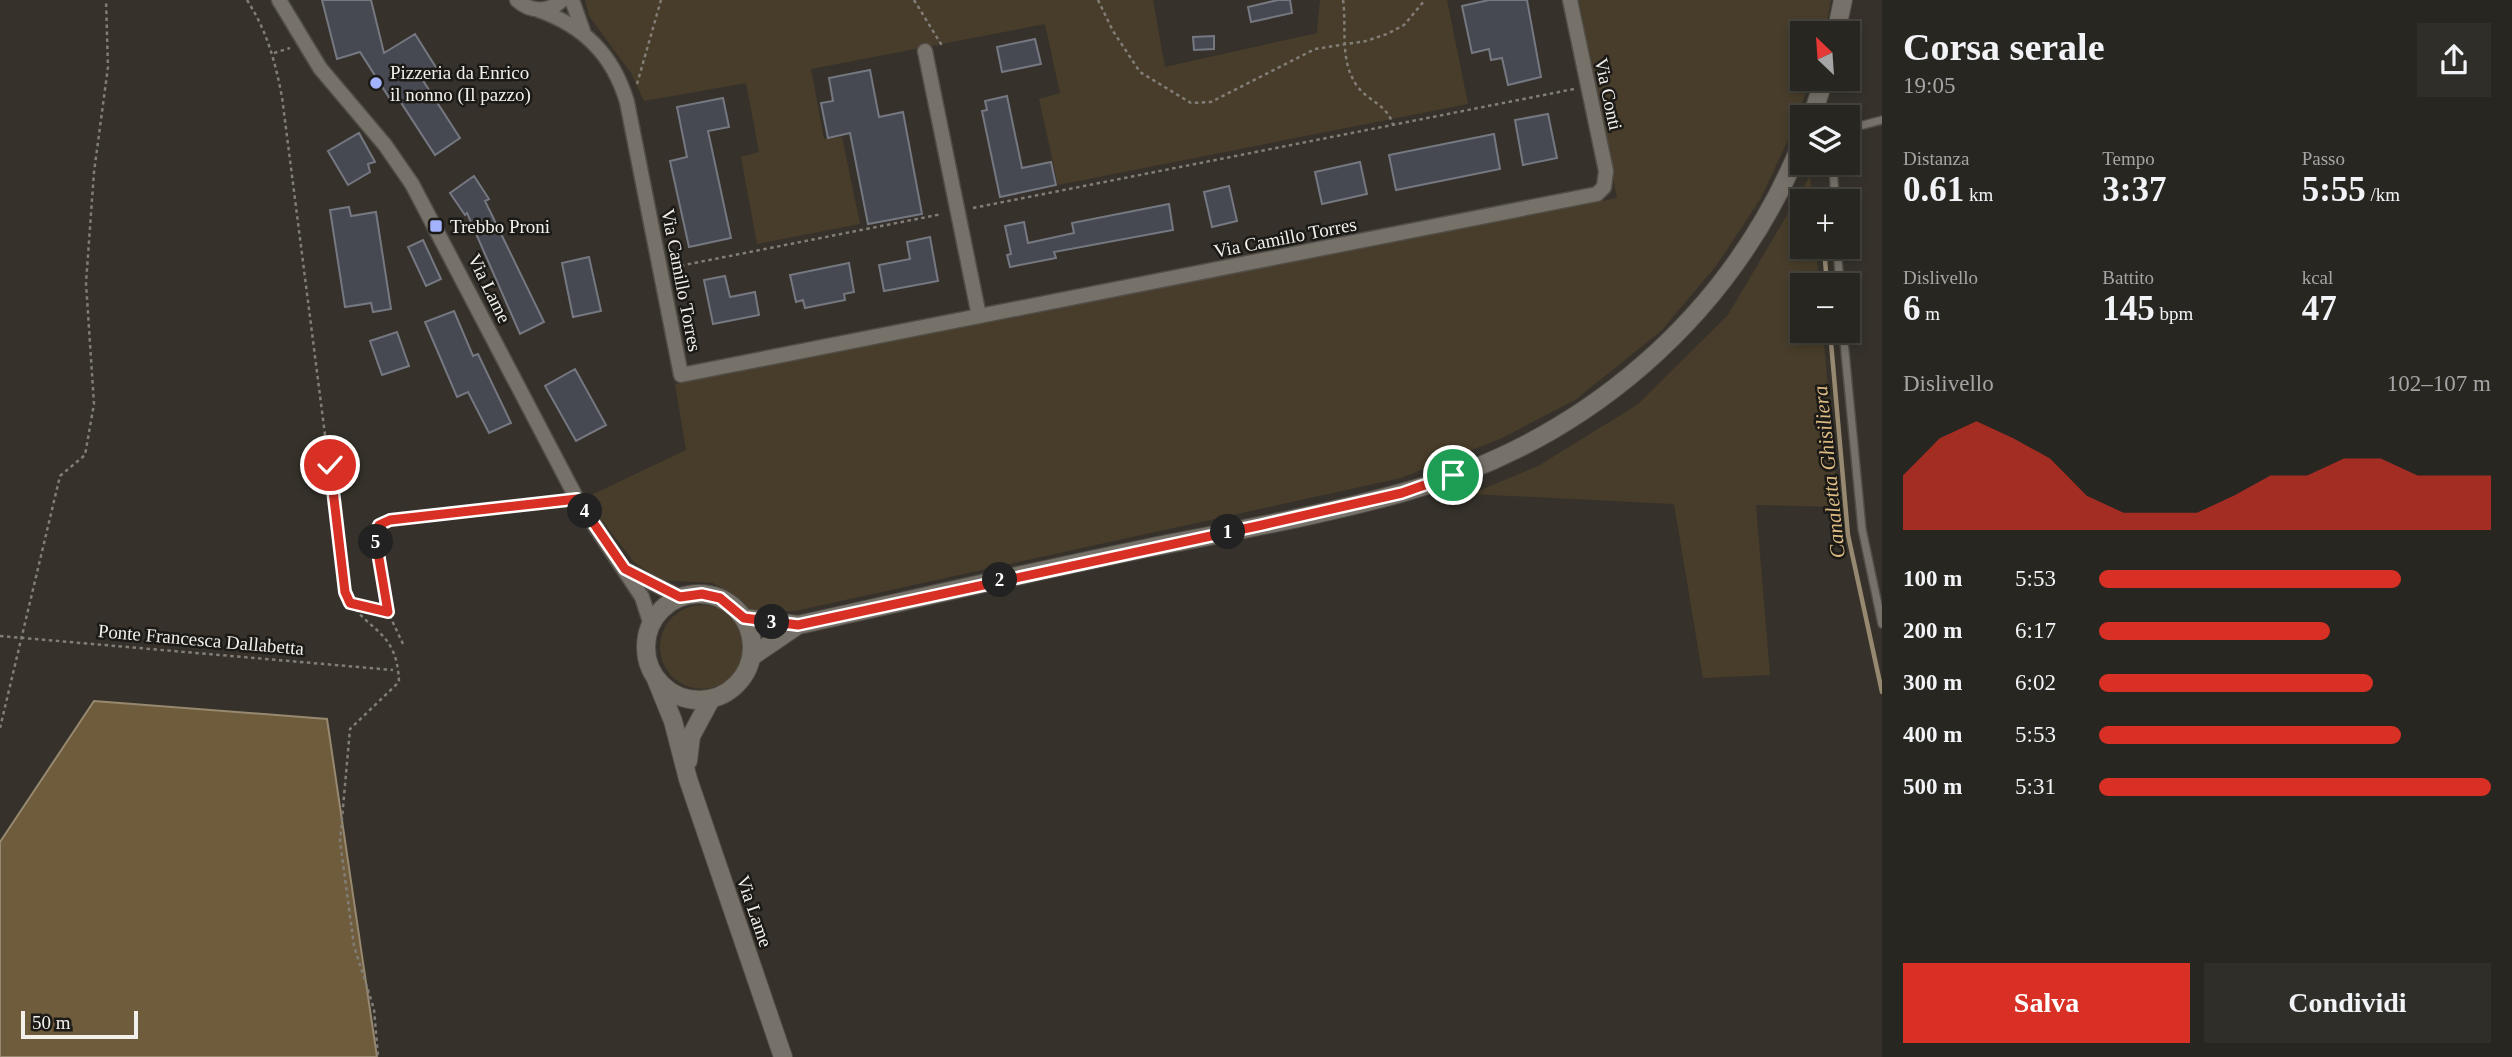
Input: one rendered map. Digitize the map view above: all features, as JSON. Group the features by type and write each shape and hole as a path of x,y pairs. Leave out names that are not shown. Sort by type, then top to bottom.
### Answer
{"street":[{"name":"Via Lame","path":"279,0 303,42 412,184 577,499 625,569 648,609 650,625"},
{"name":"Via Camillo Torres","path":"517,0 583,31 605,54 620,76 628,102 681,375 1597,194"},
{"path":"538,10 548,9 562,0"},
{"name":"Via Camillo Torres","path":"572,0 583,31"},
{"name":"Via Conti","path":"1570,0 1606,171 1604,187 1597,194"},
{"path":"1839,21 1843,0"},
{"path":"925,51 979,316"},
{"path":"744,618 798,625 1402,493 1453,475 1511,450 1601,401 1656,355 1702,306 1743,254 1776,202 1790,170"},
{"name":"Via Lame","path":"625,569 680,597"},
{"path":"702,594 720,598 744,618 752,639 751,657 739,682 723,695 711,699 682,697 667,690 656,679 646,649 650,625 663,608 680,597 702,594"},
{"path":"751,657 798,625"},
{"name":"Via Lame","path":"656,679 673,721 688,779 783,1057"},
{"name":"Via Lame","path":"688,779 691,736 711,699"}],"lane":[{"path":"1860,126 1882,120"},
{"path":"1844,343 1862,529 1882,624"}],"path":[{"path":"0,728 60,476 85,455 94,404 86,283 94,172 108,67 106,0"},
{"path":"247,0 274,53 282,97 345,592 356,612 377,628 392,645 399,670 399,682 350,729 340,841 354,946 374,1009 378,1057"},
{"path":"628,102 636,86 661,0"},
{"path":"914,0 941,44 925,51"},
{"path":"1098,0 1113,32 1140,72 1191,103 1211,102 1315,49 1366,41 1387,34 1404,25 1424,0"},
{"path":"1343,0 1343,43 1350,72 1357,86 1390,113 1393,125"},
{"path":"274,53 303,42"},
{"path":"660,270 1588,86"},
{"path":"402,644 388,612 375,535 379,525 390,520 577,499"},
{"path":"350,603 388,612"},
{"name":"Ponte Francesca Dallabetta","path":"0,636 399,670"}],"shaded area":[{"path":"585,0 1153,0 1165,67 1317,33 1320,0 1447,0 1468,104 1058,185 1039,99 1060,93 1045,24 811,69 824,139 842,137 860,224 757,244 741,157 759,152 746,83 644,101 631,73 589,16"},
{"path":"1579,0 1831,0 1827,21 1790,21 1790,91 1806,91 1801,105 1790,105 1790,136 1761,198 1716,266 1661,331 1575,400 1502,438 1401,478 795,611 763,612 745,607 732,594 713,583 661,580 634,562 585,498 686,450 675,384 1617,198"},
{"path":"1810,176 1811,189 1802,189"},
{"path":"1790,210 1790,259 1817,259 1818,273 1790,273 1790,343 1824,343 1838,507 1756,505 1770,675 1703,678 1674,504 1471,494 1538,466 1637,405 1728,315"},
{"path":"702,605 718,608 732,617 741,631 744,647 741,663 732,677 718,686 702,689 686,686 672,677 663,663 660,647 663,631 672,617 686,608"},
{"path":"94,701 327,719 377,1057 0,1057 0,842"}],"building":[{"path":"322,0 371,0 384,53 415,34 437,69 422,79 460,138 435,155 396,95 390,99 360,52 337,59"},
{"path":"1290,0 1292,13 1251,22 1248,7"},
{"path":"1489,0 1527,0 1541,77 1508,85 1502,58 1491,60 1489,49 1472,53 1462,6"},
{"path":"1214,36 1214,49 1194,50 1193,37"},
{"path":"1035,39 1041,64 1002,72 997,47"},
{"path":"870,70 879,117 903,112 922,214 868,224 850,133 828,138 821,103 833,101 829,78"},
{"path":"1007,96 1022,168 1051,162 1056,185 1000,197 982,111 987,110 985,101"},
{"path":"723,98 729,127 708,131 731,238 689,247 670,161 687,157 677,107"},
{"path":"1548,114 1557,158 1523,165 1515,120"},
{"path":"359,133 375,162 368,164 370,172 348,185 328,151"},
{"path":"1494,134 1500,169 1396,190 1389,155"},
{"path":"1360,162 1367,194 1322,204 1315,172"},
{"path":"474,176 489,199 485,201 544,322 520,334 467,213 465,215 450,193"},
{"path":"1229,186 1237,221 1212,227 1204,192"},
{"path":"1169,204 1173,230 1054,252 1056,258 1010,267 1007,255 1011,254 1005,226 1024,222 1028,243 1074,233 1072,223"},
{"path":"349,207 351,216 376,212 391,309 373,312 371,303 345,307 330,210"},
{"path":"930,237 938,281 884,291 879,265 910,259 907,242"},
{"path":"423,240 441,279 426,286 408,247"},
{"path":"589,257 601,311 573,317 562,263"},
{"path":"849,263 854,292 844,294 845,300 805,308 803,300 796,302 790,275"},
{"path":"725,276 730,297 755,292 759,315 713,324 704,280"},
{"path":"454,311 473,356 478,354 511,423 489,433 468,392 457,397 425,322"},
{"path":"397,332 409,366 382,375 370,341"},
{"path":"575,369 606,425 576,441 545,386"}],"waterway":[{"name":"Canaletta Ghisiliera","path":"1825,259 1826,273"},
{"name":"Canaletta Ghisiliera","path":"1831,343 1848,535 1882,692"}],"place":[{"name":"Pizzeria da Enrico il nonno (Il pazzo)","path":"376,83"},
{"name":"Trebbo Proni","path":"436,226"}],"route":[{"path":"330,465 345,592 350,603 388,612 375,535 379,525 390,520 577,499 594,528 625,569 680,597 702,594 720,598 736,608 744,618 798,625 1402,493 1453,475"}]}
